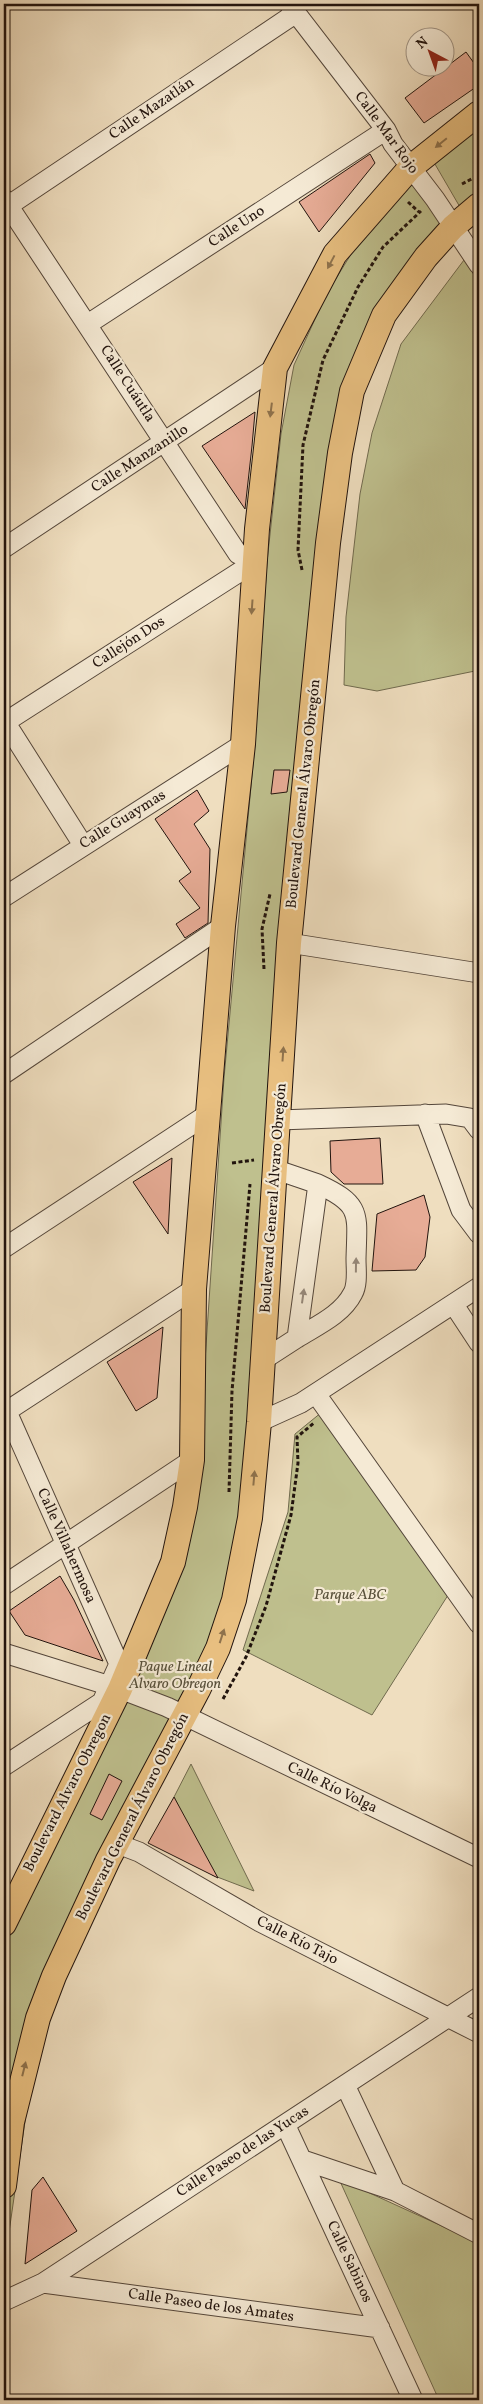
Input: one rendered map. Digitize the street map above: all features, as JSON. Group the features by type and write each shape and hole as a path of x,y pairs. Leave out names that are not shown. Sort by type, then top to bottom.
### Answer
{"main road":[{"path":"115,1688 173,1562 185,1507 192,1460 194,1289 223,926 243,744 255,562 275,368 335,254 410,168 479,113"},
{"name":"Boulevard General Álvaro Obregón","path":"4,2186 12,2122 38,2018 54,1976 118,1844 186,1716 218,1648 234,1600 250,1518 259,1422 263,1360 266,1164 279,1120 289,943 328,543 340,453 352,391 384,315 426,257 453,227 479,205"},
{"name":"Boulevard Alvaro Obregon","path":"4,1924 115,1688"}],"street":[{"name":"Calle Mar Rojo","path":"293,8 386,130 410,168 479,265"},
{"name":"Calle Mazatlán","path":"6,203 293,8"},
{"name":"Calle Uno","path":"88,324 386,130"},
{"name":"Calle Cuáutla","path":"6,203 166,442 238,554 255,562"},
{"name":"Calle Manzanillo","path":"4,548 275,368"},
{"name":"Callejón Dos","path":"4,722 255,562"},
{"path":"4,722 83,846"},
{"name":"Calle Guaymas","path":"4,897 243,744"},
{"path":"4,1074 223,926"},
{"path":"289,943 479,973"},
{"path":"4,1248 208,1114"},
{"path":"425,1114 461,1210 479,1234"},
{"path":"279,1120 446,1114 476,1123"},
{"path":"263,1360 338,1312 354,1293 356,1282 357,1216 340,1194 266,1164"},
{"path":"297,1338 318,1184"},
{"path":"259,1422 316,1394 479,1287"},
{"path":"5,1410 194,1289"},
{"path":"454,1305 479,1343"},
{"path":"316,1394 479,1624"},
{"name":"Calle Villahermosa","path":"4,1766 102,1702 115,1688 119,1664 5,1410"},
{"path":"4,1585 192,1460"},
{"name":"Calle Río Volga","path":"4,1653 115,1688 186,1716 479,1858"},
{"name":"Calle Río Tajo","path":"118,1844 139,1852 260,1922 479,2033"},
{"name":"Calle Paseo de las Yucas","path":"4,2302 43,2283 479,1997"},
{"path":"345,2085 395,2191"},
{"name":"Calle Sabinos","path":"285,2124 413,2400"},
{"path":"303,2160 395,2191 479,2234"},
{"name":"Calle Paseo de los Amates","path":"43,2283 380,2328"}],"path":[{"path":"462,184 479,175"},
{"path":"408,202 423,216"},
{"path":"232,1163 266,1164"},
{"path":"238,1313 242,1316"},
{"path":"236,1344 241,1345"},
{"path":"223,1698 246,1657 266,1606 291,1515 298,1463 297,1437 317,1421"}],"green space":[{"path":"479,124 479,203 464,214 432,159"},
{"name":"Paque Lineal Alvaro Obregon","path":"423,171 455,222 383,313 329,521 261,1512 133,1831 66,1974 45,2026 30,2087 7,2246 4,2306 4,1935 196,1495 224,1078 255,743 267,562 281,434 294,365 327,293 363,235"},
{"path":"464,260 479,282 479,677 475,671 377,691 344,685 346,617 360,494 372,433 401,344"},
{"name":"Parque ABC","path":"322,1412 450,1592 372,1715 243,1650 288,1512 295,1434"},
{"path":"191,1764 254,1891 212,1875 174,1797"},
{"path":"339,2179 479,2243 479,2400 439,2400"}],"building":[{"path":"466,52 479,70 479,85 424,123 405,98 432,78 456,78 456,60"},
{"path":"370,154 375,163 319,232 299,202"},
{"path":"255,412 252,446 245,509 202,446"},
{"path":"274,770 290,770 287,792 271,794"},
{"path":"197,790 209,811 194,824 210,849 208,923 185,938 176,924 200,908 179,881 191,872 155,819"},
{"path":"380,1138 383,1184 344,1184 331,1172 330,1141"},
{"path":"172,1158 168,1234 133,1182"},
{"path":"424,1195 430,1217 425,1257 416,1270 372,1271 377,1214"},
{"path":"163,1327 157,1398 136,1411 107,1362"},
{"path":"60,1576 74,1600 103,1661 25,1635 9,1611"},
{"path":"109,1774 122,1781 102,1820 90,1814"},
{"path":"174,1797 218,1878 148,1843"},
{"path":"43,2177 77,2231 25,2264 32,2190"}]}
